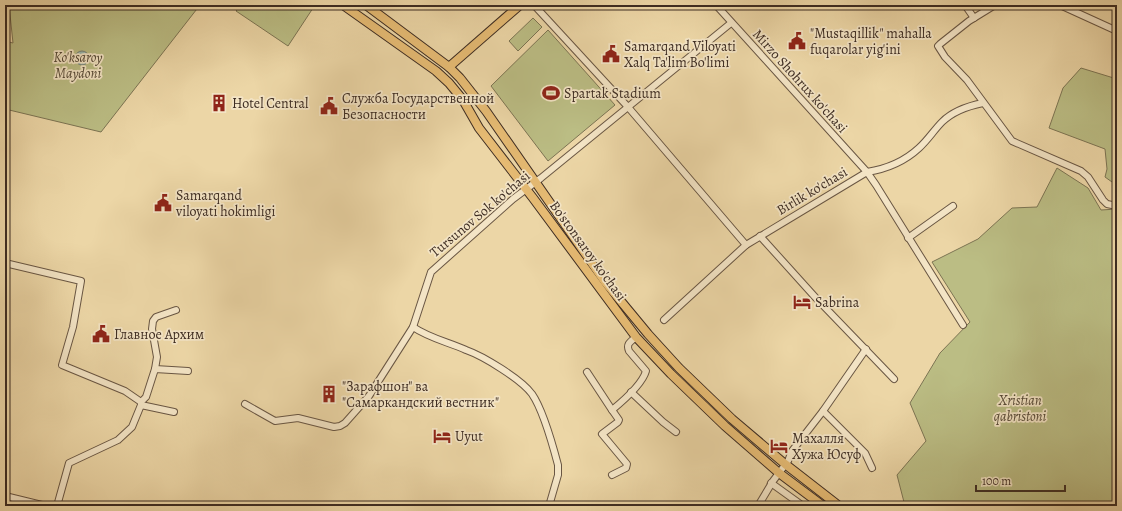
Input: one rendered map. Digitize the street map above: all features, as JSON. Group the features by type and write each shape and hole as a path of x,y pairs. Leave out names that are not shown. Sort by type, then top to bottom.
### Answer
{"main road":[{"name":"Bo'stonsaroy ko'chasi","path":"343,5 436,71 449,83 462,100 479,128 636,337 671,374 725,426 779,473 823,506"},
{"name":"Bo'stonsaroy ko'chasi","path":"366,5 449,67 460,78 538,181 605,282 648,334 679,368 732,420 839,506"},
{"path":"449,67 520,5"}],"street":[{"path":"534,5 628,107 746,244"},
{"name":"Mirzo Shohrux ko'chasi","path":"716,5 867,172 963,325"},
{"path":"965,5 974,18"},
{"path":"995,5 974,18 938,46 945,57 967,80 1012,141 1081,171 1088,177 1107,204 1117,206"},
{"path":"1060,5 1117,31"},
{"name":"Tursunov Sok ko'chasi","path":"245,404 275,421 298,418 334,427 340,426 350,418 369,396 412,327 431,272 526,189 538,181 731,23"},
{"name":"Birlik ko'chasi","path":"664,320 746,244 867,172 879,170 906,158 920,147 949,116 962,109 984,103"},
{"path":"908,238 953,206"},
{"path":"760,236 815,297 894,379"},
{"path":"5,263 81,281 73,326 62,365 125,391 141,404 174,412"},
{"path":"57,506 69,463 118,440 132,427 141,404 146,397 155,369 157,357 152,329 153,321 156,317 176,310"},
{"path":"412,327 430,337 481,356 525,386 532,393 539,406 558,465 558,476 549,506"},
{"path":"612,410 631,392 645,375 646,371 627,348 628,344 636,337"},
{"path":"758,506 792,451 823,411 866,349"},
{"path":"155,369 188,371"},
{"path":"587,372 619,421 602,434 627,464 626,468 612,475"},
{"path":"631,392 676,432"},
{"path":"823,411 865,453 872,468"},
{"path":"771,483 803,506"},
{"path":"5,496 46,506"}],"green space":[{"name":"Ko'ksaroy Maydoni","path":"9,5 200,5 101,132 5,109 5,41 13,43"},
{"path":"241,5 315,5 288,46 236,11"},
{"path":"533,18 542,27 518,51 509,41"},
{"name":"Spartak Stadium","path":"548,30 615,105 548,161 491,86"},
{"path":"1081,68 1117,79 1117,183 1112,182 1105,177 1107,169 1105,149 1049,128 1063,88"},
{"name":"Xristian qabristoni","path":"1057,168 1088,188 1101,210 1117,209 1117,506 905,506 897,475 926,441 910,403 940,353 970,322 932,262 978,239 1012,208 1037,207"}],"water":[{"path":"79,51 85,51 89,55 89,61 85,65 79,65 75,61 75,55"}],"place":[{"name":"\"Mustaqillik\" mahalla fuqarolar yig'ini","path":"797,41"},
{"name":"Samarqand Viloyati Xalq Ta'lim Bo'limi","path":"611,54"},
{"name":"Spartak Stadium","path":"551,93"},
{"name":"Hotel Central","path":"219,103"},
{"name":"Служба Государственной Безопасности","path":"329,106"},
{"name":"Samarqand viloyati hokimligi","path":"163,203"},
{"name":"Sabrina","path":"802,302"},
{"name":"Главное Архим","path":"101,334"},
{"name":"\"Зарафшон\" ва \"Самаркандский вестник\"","path":"329,394"},
{"name":"Uyut","path":"442,436"},
{"name":"Махалля Хужа Юсуф","path":"779,446"}]}
